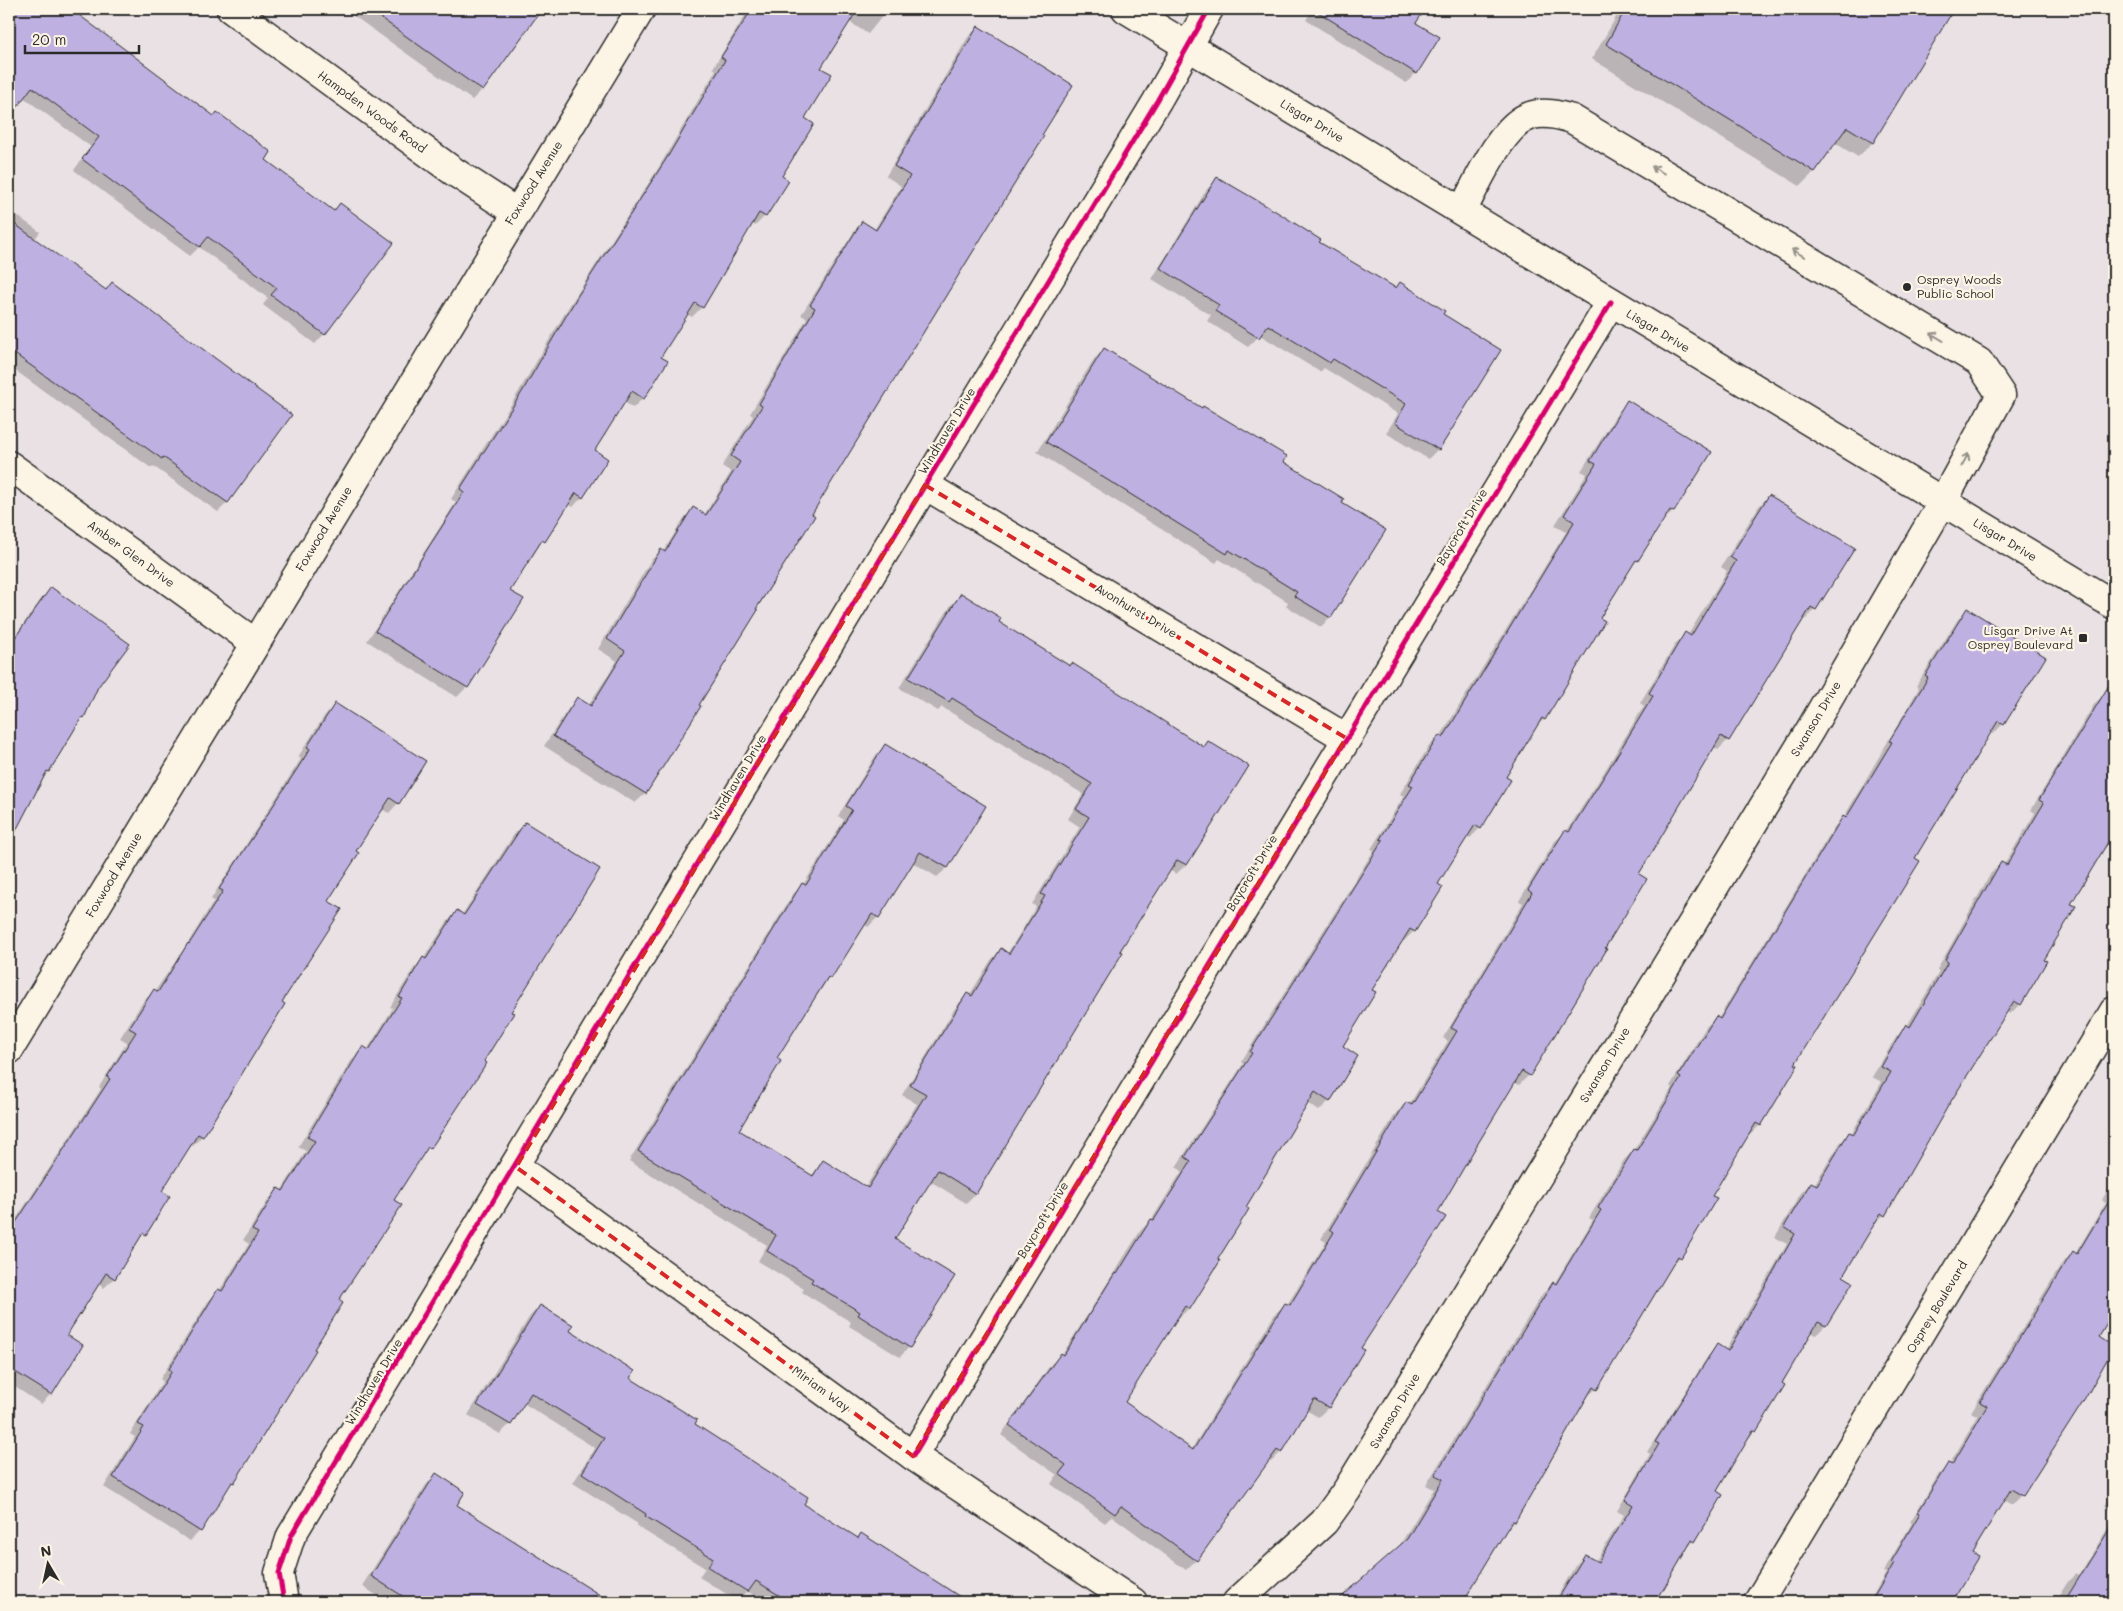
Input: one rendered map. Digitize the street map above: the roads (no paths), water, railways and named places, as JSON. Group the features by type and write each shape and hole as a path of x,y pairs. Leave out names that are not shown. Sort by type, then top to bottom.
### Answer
{"street":[{"name":"Hampden Woods Road","path":"231,9 453,171 516,212"},
{"name":"Foxwood Avenue","path":"9,1050 516,212 641,9"},
{"name":"Lisgar Drive","path":"1126,9 1942,503 2114,605"},
{"name":"Windhaven Drive","path":"284,1602 279,1573 291,1536 516,1167 926,486 1209,9"},
{"name":"Swanson Drive","path":"1237,1602 1324,1522 1347,1490 1810,730 1942,503 2001,396 1979,362 1572,119 1554,114 1530,116 1516,125 1492,157 1462,211"},
{"name":"Baycroft Drive","path":"913,1456 1611,302"},
{"name":"Amber Glen Drive","path":"9,465 255,643"},
{"name":"Avonhurst Drive","path":"926,486 1346,738"},
{"name":"Osprey Boulevard","path":"1758,1602 2114,1011"},
{"name":"Miriam Way","path":"516,1167 913,1456 1132,1602"}],"place":[{"name":"Osprey Woods Public School","path":"1907,287"},
{"name":"Lisgar Drive At Osprey Boulevard","path":"2083,638"}]}
